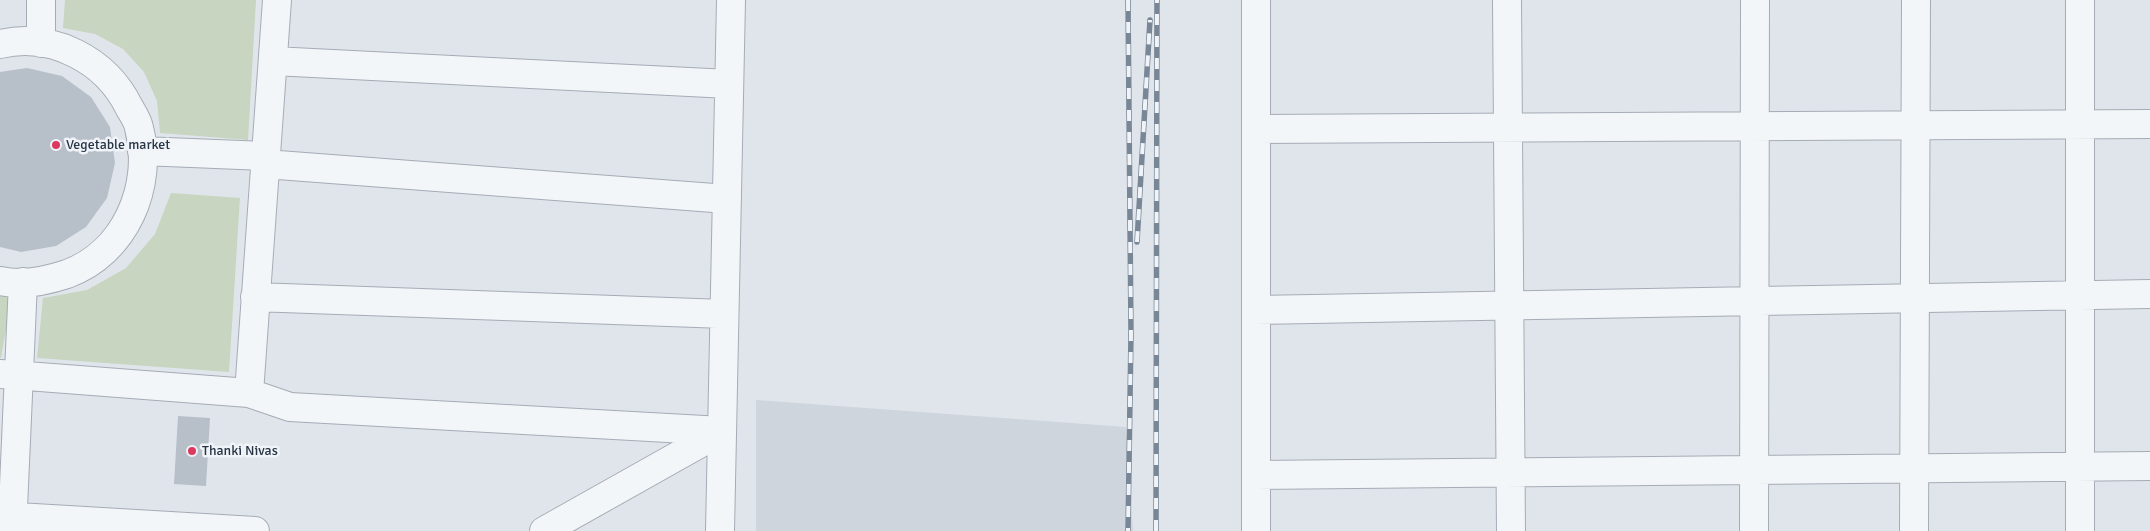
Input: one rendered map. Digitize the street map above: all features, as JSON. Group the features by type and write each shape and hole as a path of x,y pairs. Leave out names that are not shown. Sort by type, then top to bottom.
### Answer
{"street":[{"path":"40,42 42,0"},
{"path":"249,393 277,0"},
{"path":"720,531 731,0"},
{"path":"1256,0 1256,531"},
{"path":"1508,0 1510,531"},
{"path":"1754,531 1755,0"},
{"path":"1914,531 1916,0"},
{"path":"2080,0 2080,531"},
{"path":"0,44 16,40 54,44 92,61 121,90 139,127 144,167 135,208 114,242 82,268 44,282 12,282 8,522 255,531"},
{"path":"272,61 729,84"},
{"path":"1256,129 2150,124"},
{"path":"142,151 727,199"},
{"path":"1256,310 2150,294"},
{"path":"255,297 724,314"},
{"path":"9,375 249,393 290,407 722,431"},
{"path":"544,531 722,431"},
{"path":"1256,475 2150,466"}],"shaded area":[{"path":"756,400 1126,427 1133,531 756,531"}],"green space":[{"path":"65,0 256,0 248,140 160,133 157,101 144,72 123,49 95,34 63,28"},
{"path":"171,193 240,198 229,372 37,358 43,298 87,290 126,268 155,234"},
{"path":"0,293 12,295 1,358 0,357"}],"building":[{"name":"Vegetable market","path":"27,68 62,76 91,97 110,127 115,163 107,198 86,227 56,246 21,252 0,247 0,72"},
{"name":"Thanki Nivas","path":"178,416 210,418 206,486 174,484"}],"railway":[{"path":"1128,0 1131,334 1128,531"},
{"path":"1156,531 1157,0"},
{"path":"1137,242 1150,20"}],"place":[{"name":"Vegetable market","path":"56,145"},
{"name":"Thanki Nivas","path":"192,451"}]}
